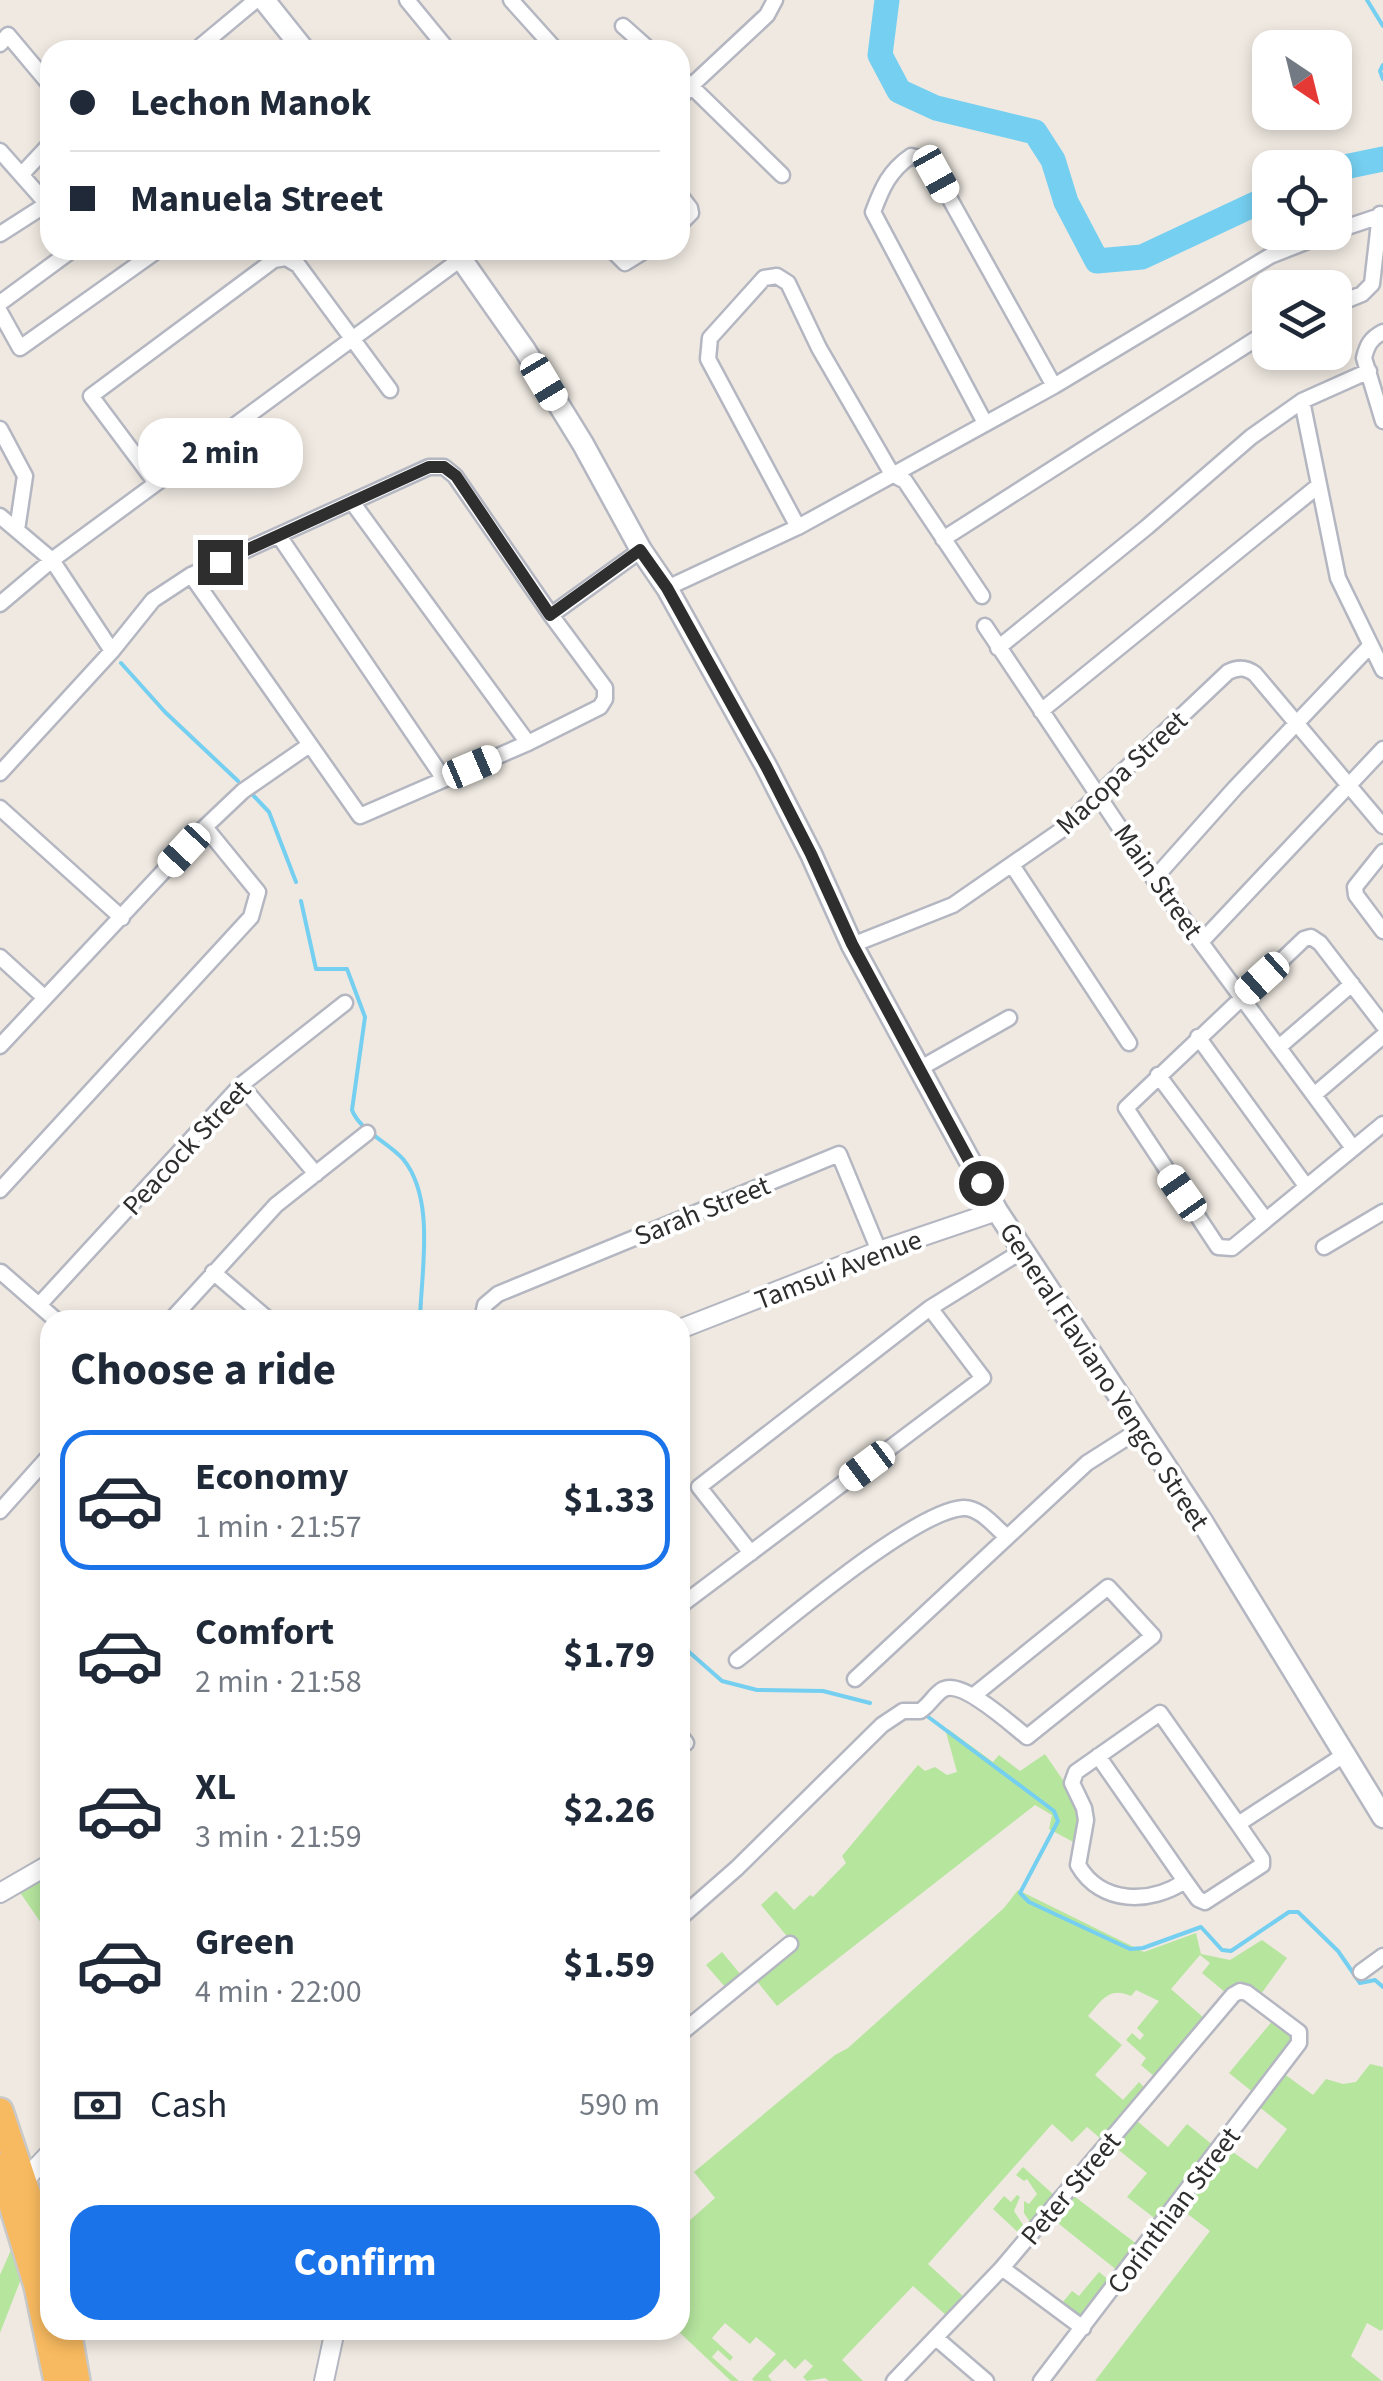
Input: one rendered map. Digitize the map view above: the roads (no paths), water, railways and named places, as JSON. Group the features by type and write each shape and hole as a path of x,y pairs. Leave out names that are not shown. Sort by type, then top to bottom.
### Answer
{"highway":[{"path":"0,2111 40,2300"},
{"path":"0,2166 18,2187 40,2237"},
{"path":"48,2340 57,2381"},
{"path":"70,2340 78,2381"}],"main road":[{"path":"260,0 295,40"},
{"name":"General Flaviano Yengco Street","path":"463,260 525,350 640,550 667,588 802,836 852,944 997,1211 1142,1428 1383,1817"}],"street":[{"path":"209,40 260,0"},
{"path":"407,0 440,40"},
{"path":"511,0 547,40"},
{"path":"690,82 767,16 775,0"},
{"path":"623,26 639,40"},
{"path":"0,44 8,36 40,73"},
{"path":"690,92 782,176"},
{"path":"0,151 40,194"},
{"path":"22,174 40,155"},
{"path":"985,423 874,212 885,180 911,156 924,159 936,174 1054,386"},
{"path":"0,234 40,208"},
{"path":"1352,225 1381,215 1372,284 1352,298"},
{"path":"667,588 798,526 1054,386 1286,250"},
{"path":"0,303 58,260"},
{"path":"0,312 20,348 144,260"},
{"path":"156,484 90,396 274,260"},
{"path":"289,260 298,265 390,390"},
{"path":"0,604 52,560 351,340 451,260"},
{"path":"798,526 708,360 710,338 764,278 777,276 788,283 819,348 892,474 906,481 982,596"},
{"path":"1383,332 1367,347 1364,358 1383,421"},
{"path":"943,539 1252,342"},
{"path":"998,648 1250,437 1302,401 1369,371"},
{"path":"1302,401 1338,578 1383,670"},
{"path":"0,428 25,476 17,530"},
{"path":"0,773 112,652 152,600 192,575 429,467 444,467 456,476 550,615 605,688 606,700 600,708 528,743 360,816 192,575"},
{"path":"1042,711 1318,486"},
{"path":"352,502 528,743"},
{"path":"0,516 52,560 112,652"},
{"path":"279,536 444,778"},
{"path":"550,615 640,550"},
{"name":"Main Street","path":"985,626 1154,879 1353,1148"},
{"path":"1154,879 1369,647"},
{"name":"Macopa Street","path":"852,944 953,905 1060,831 1236,668 1255,674 1383,826"},
{"path":"0,1046 206,826 244,791 308,746"},
{"path":"1201,942 1383,750"},
{"path":"0,808 122,918"},
{"path":"0,1190 251,917 258,892 206,826"},
{"path":"1383,852 1355,887 1356,895 1383,931"},
{"path":"1012,865 1129,1043"},
{"path":"1383,1025 1320,942 1304,939 1128,1103 1127,1114 1218,1246 1232,1248 1383,1124"},
{"path":"0,957 45,998"},
{"path":"1279,1048 1352,984"},
{"name":"Peacock Street","path":"39,1305 240,1085 345,1003"},
{"path":"919,1069 1009,1018"},
{"path":"1314,1095 1383,1036"},
{"path":"1198,1038 1306,1186"},
{"path":"1158,1075 1265,1219"},
{"path":"240,1085 316,1174"},
{"path":"181,1310 276,1204 367,1133"},
{"name":"Sarah Street","path":"484,1310 485,1304 498,1294 840,1154 879,1252"},
{"name":"Tamsui Avenue","path":"690,1325 997,1211"},
{"path":"1324,1247 1383,1212"},
{"path":"751,1553 699,1487 930,1308 1022,1251"},
{"path":"1,1272 45,1310"},
{"path":"213,1272 257,1310"},
{"path":"690,1599 983,1378 930,1308"},
{"path":"854,1679 1087,1464 1142,1428"},
{"path":"2,1504 40,1465"},
{"path":"737,1660 913,1526 966,1507 978,1511 1007,1537"},
{"path":"690,1909 882,1725 903,1711 920,1711 948,1687 973,1696 1027,1737 1154,1636 1108,1587 973,1696"},
{"path":"1098,1756 1198,1899 1205,1902 1262,1865 1262,1858 1160,1713 1080,1768 1073,1778 1086,1820 1078,1865 1107,1890 1133,1898 1155,1897 1185,1881"},
{"path":"1238,1824 1344,1756"},
{"path":"0,1893 40,1870"},
{"path":"690,2026 790,1944"},
{"path":"1361,1972 1383,1956"},
{"name":"Corinthian Street","path":"1041,2381 1299,2043 1301,2036 1240,1991"},
{"name":"Peter Street","path":"894,2381 1002,2268 1240,1991"},
{"path":"18,2187 40,2164"},
{"path":"1002,2268 1083,2328"},
{"path":"936,2338 986,2381"},
{"path":"324,2381 333,2340"}],"waterway":[{"path":"887,0 880,55 899,91 936,108 1035,132 1053,160 1066,202 1097,261 1142,257 1252,205"},
{"path":"1367,0 1383,26"},
{"path":"1383,65 1383,79"},
{"path":"1352,165 1383,159"},
{"path":"121,663 165,712 238,781"},
{"path":"251,793 269,812 296,882"},
{"path":"301,901 316,969 347,969 365,1017 352,1110 361,1124 403,1159 420,1194 424,1236 420,1310"},
{"path":"690,1653 722,1681 757,1690 823,1691 870,1703"},
{"path":"923,1713 1054,1811 1058,1821 1020,1893 1029,1902 1130,1949 1201,1927 1222,1950 1231,1951 1289,1912 1298,1912 1338,1951 1360,1983 1375,1980 1383,1987"}]}
